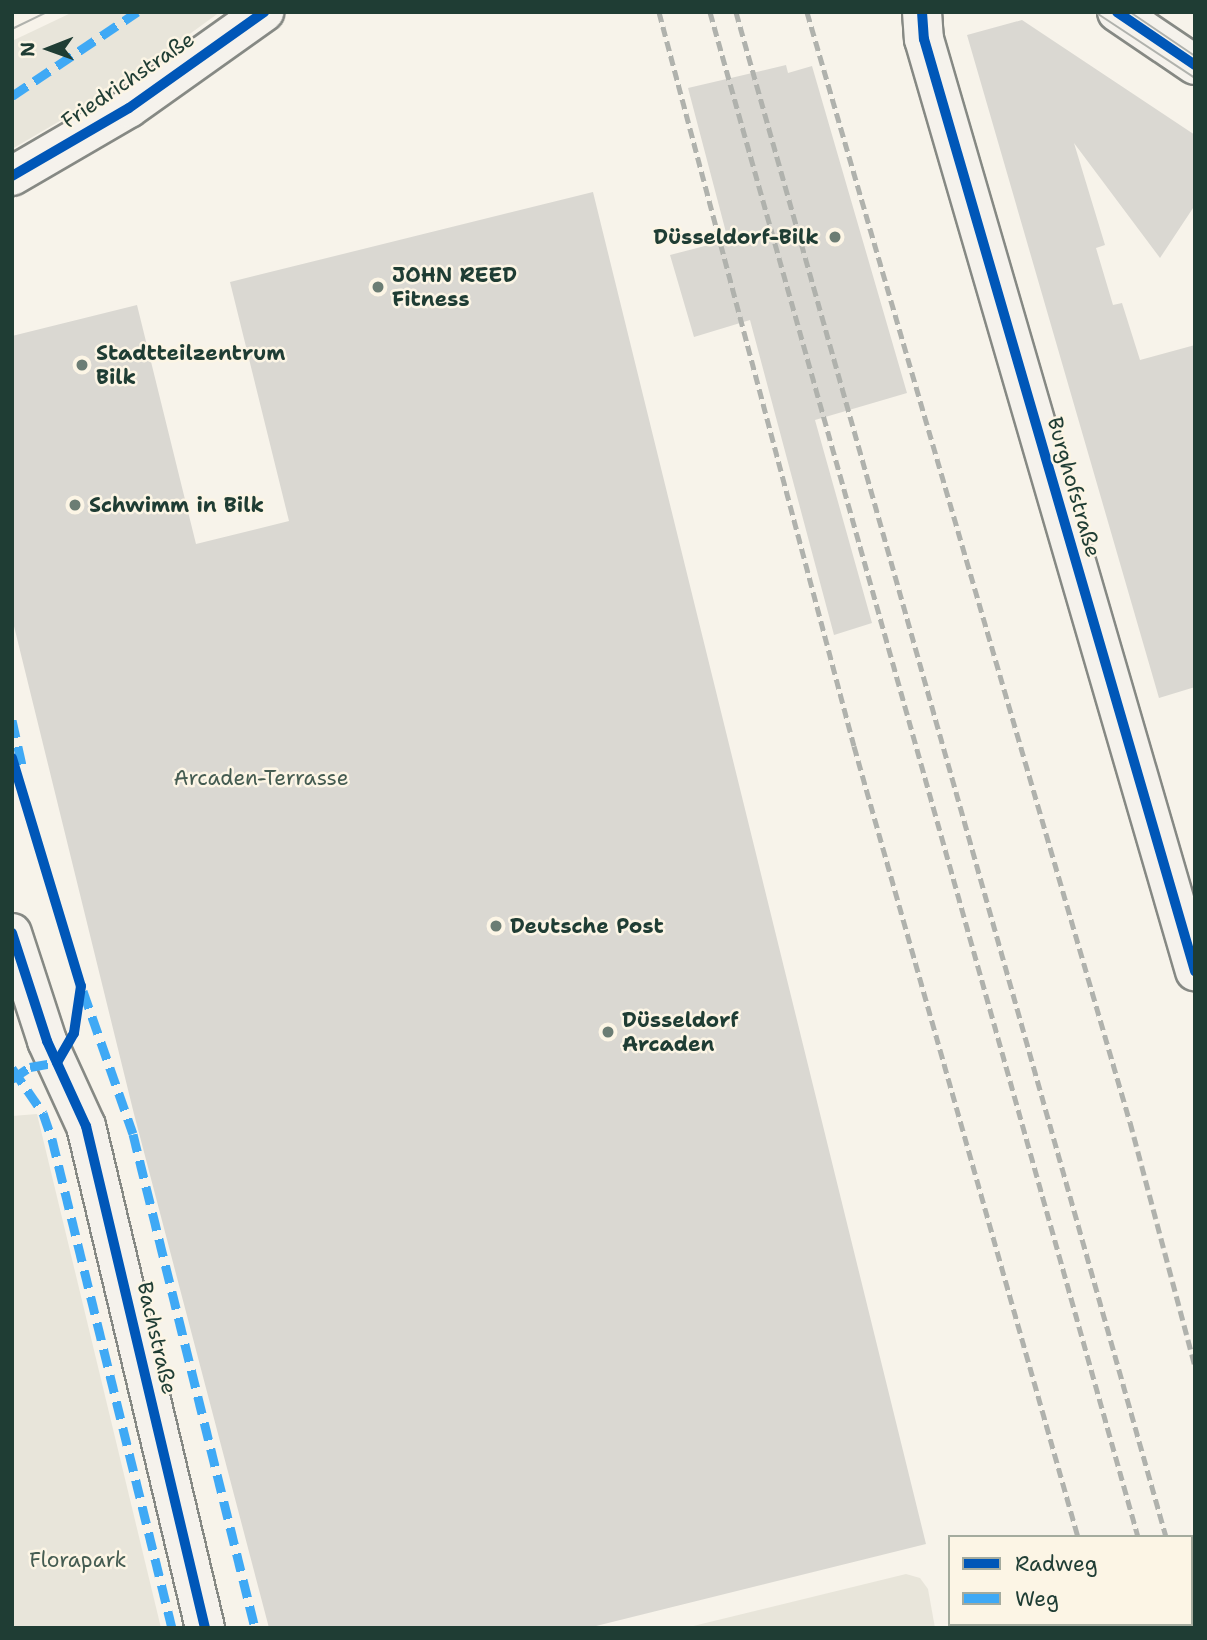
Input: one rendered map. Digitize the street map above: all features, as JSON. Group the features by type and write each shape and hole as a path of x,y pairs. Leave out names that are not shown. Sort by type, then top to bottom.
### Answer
{"street":[{"name":"Friedrichstraße","path":"12,176 129,108 264,12"},
{"name":"Burghofstraße","path":"922,12 924,39 1195,971"},
{"path":"1117,12 1195,65"},
{"name":"Bachstraße","path":"12,933 47,1041 86,1126 205,1628"}],"green space":[{"path":"73,12 220,12 111,91 12,149 12,41"},
{"name":"Florapark","path":"37,1114 161,1628 12,1628 12,1116"},
{"path":"906,1574 920,1578 928,1589 935,1628 685,1628"}],"building":[{"path":"1022,20 1195,135 1195,205 1160,258 1074,143 1105,245 1096,248 1113,305 1122,303 1140,360 1195,345 1195,687 1159,698 967,35"},
{"path":"786,65 788,73 812,66 907,393 815,420 872,623 834,635 750,320 694,337 670,255 728,240 688,88"},
{"path":"593,192 926,1544 588,1628 269,1628 134,1114 12,618 12,336 137,305 196,544 289,521 230,282"}],"tram line":[{"path":"14,28 47,12"},
{"path":"1095,12 1195,78"},
{"path":"1130,12 1195,56"}],"railway":[{"path":"659,12 854,746 1077,1535"},
{"path":"710,12 1137,1535"},
{"path":"736,12 1165,1535"},
{"path":"807,12 1130,1122 1195,1367"}],"marked path":[{"path":"12,96 137,12"},
{"path":"12,720 22,765"},
{"path":"83,991 133,1134 255,1628"},
{"path":"12,1079 30,1067 57,1062"},
{"path":"12,1068 43,1113 52,1139 172,1628"}],"cycle path":[{"path":"12,176 129,108 264,12"},
{"path":"922,12 924,39 1195,971"},
{"path":"1117,12 1195,65"},
{"path":"12,758 81,986 74,1033 57,1062"},
{"path":"12,933 47,1041 86,1126 205,1628"}],"place":[{"name":"Düsseldorf-Bilk","path":"835,237"},
{"name":"JOHN REED Fitness","path":"378,287"},
{"name":"Stadtteilzentrum Bilk","path":"82,365"},
{"name":"Schwimm in Bilk","path":"75,505"},
{"name":"Deutsche Post","path":"496,926"},
{"name":"Düsseldorf Arcaden","path":"608,1032"}],"park label":[{"name":"Arcaden-Terrasse","path":"261,778"}]}
